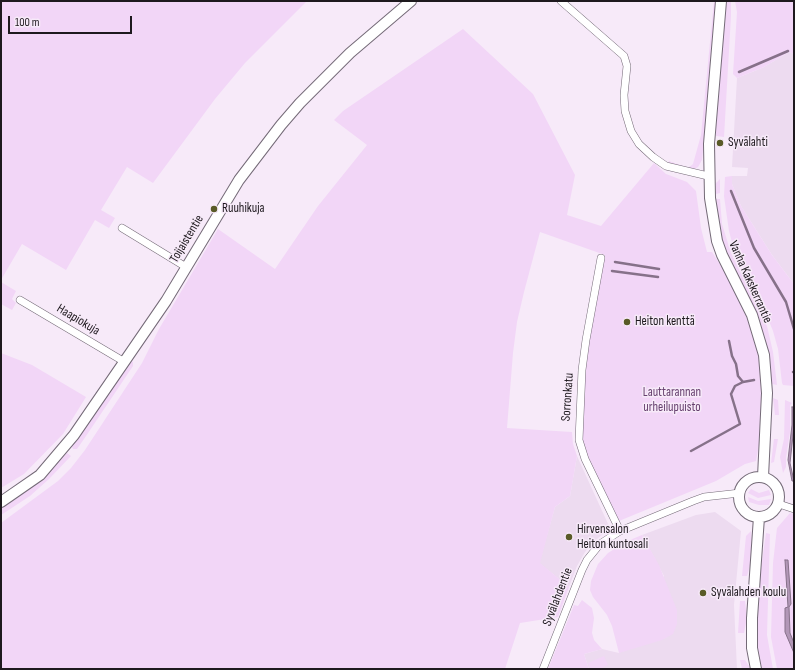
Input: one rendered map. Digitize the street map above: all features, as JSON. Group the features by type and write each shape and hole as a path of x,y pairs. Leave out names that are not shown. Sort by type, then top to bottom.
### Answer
{"street":[{"name":"Toijaistentie","path":"1,502 40,474 60,453 166,301 239,180 281,125 350,53 411,1"},
{"path":"560,1 624,56 627,66 624,95 625,110 631,130 639,144 653,157 666,166 708,176"},
{"name":"Vanha Kakskerrantie","path":"721,1 708,144 708,176 717,241 727,266 752,315 764,355 767,393 763,477"},
{"path":"122,228 186,266"},
{"name":"Sorronkatu","path":"601,258 591,305 584,355 579,440 585,459 620,531"},
{"name":"Haapiokuja","path":"20,300 123,361"},
{"path":"756,477 763,477 776,485 779,494 779,504 769,515 760,517 746,512 740,503 740,493 748,481 756,477"},
{"name":"Syvälahdentie","path":"543,669 587,560 600,544 620,531 704,497 740,493"},
{"path":"779,504 794,509"},
{"path":"756,669 752,648 752,618 760,517"}],"shaded area":[{"path":"789,52 794,54 794,284 772,255 741,206 732,184 732,176 747,176 748,168 732,167 737,78 764,67"},
{"path":"792,407 794,407 794,426 790,463 794,481 792,481 788,460 792,425"},
{"path":"577,456 609,526 608,530 592,543 585,552 577,566 569,587 539,563 555,507 570,496"},
{"name":"Syvälahden koulu","path":"715,512 741,531 734,605 737,669 589,669 584,654 602,649 619,653 664,576 642,535 696,515"},
{"path":"785,560 788,560 791,604 789,607 790,633 794,643 794,653 785,632 785,608 788,607"}],"green space":[{"path":"1,1 307,1 245,63 215,99 153,183 127,167 101,210 115,218 109,228 95,220 66,270 22,244 1,280"},
{"path":"714,1 717,1 716,15 702,160 698,167 693,170 669,164 669,161 688,168 693,164 701,135"},
{"path":"726,1 731,1 731,16 724,137 716,136 715,111"},
{"path":"735,1 794,1 794,54 789,52 764,67 737,78 733,74 737,12"},
{"name":"Lauttarannan urheilupuisto","path":"463,29 533,94 575,175 567,215 601,226 654,163 666,174 687,182 696,191 701,228 707,252 712,252 727,275 757,343 763,390 759,445 756,461 745,464 716,481 619,521 588,458 582,438 584,381 588,341 605,255 540,232 517,322 507,428 572,432 573,444 577,456 570,496 555,507 540,563 569,587 558,617 520,623 505,669 1,669 1,523 58,481 71,468 85,450 142,363 159,329 218,229 275,269 318,206 367,145 334,120 343,111"},
{"path":"732,176 732,184 741,206 772,255 794,284 794,386 783,385 782,383 778,349 773,331 764,309 734,250 729,231 724,196 725,177"},
{"path":"720,179 720,193 716,194 715,184"},
{"path":"715,199 720,199 722,224 731,253 767,326 773,352 777,385 772,384 765,337 756,315 726,254 721,237"},
{"path":"1,282 16,291 12,299 16,303 12,310 1,304"},
{"path":"1,353 32,365 86,397 63,434 24,474 1,488"},
{"path":"130,360 133,362 133,366 77,449 73,449 71,445"},
{"path":"773,398 778,400 779,415 775,415"},
{"path":"785,400 792,403 790,405 790,432 786,467 783,473 780,457 784,439"},
{"path":"774,439 778,439 774,462 771,463"},
{"path":"67,453 71,456 49,479 30,496 1,515 1,508 36,483"},
{"path":"751,489 759,493 769,490 771,495 758,498 748,493"},
{"path":"748,497 758,501 771,499 769,505 759,505 749,502"},
{"path":"790,513 794,514 794,669 777,669 771,637 773,563 777,528"},
{"path":"751,531 753,555 747,576 742,576 746,536"},
{"path":"766,533 770,534 767,635 773,669 761,669 756,635 758,591"},
{"path":"642,535 659,565 677,610 677,624 673,634 662,640 619,653 612,626 607,615 593,597 590,590 591,581 598,564 608,553 625,542"},
{"path":"582,600 592,608 594,618 592,633 594,640 602,649 584,654 589,669 548,669 574,605 578,606"},
{"path":"740,601 745,601 747,618 744,633 738,633"},
{"path":"604,656 608,665 600,669 590,669 588,663"},
{"path":"740,660 745,660 751,669 742,669"}],"waterway":[{"path":"739,72 788,51"},
{"path":"731,191 754,248 786,302 794,329"},
{"path":"615,262 659,269"},
{"path":"612,271 658,277"},
{"path":"729,341 738,376 743,382 754,380"},
{"path":"691,451 740,424 731,394 735,386 743,382"}],"place":[{"name":"Syvälahti","path":"720,143"},
{"name":"Ruuhikuja","path":"214,209"},
{"name":"Heiton kenttä","path":"627,322"},
{"name":"Hirvensalon Heiton kuntosali","path":"569,537"},
{"name":"Syvälahden koulu","path":"703,593"}]}
